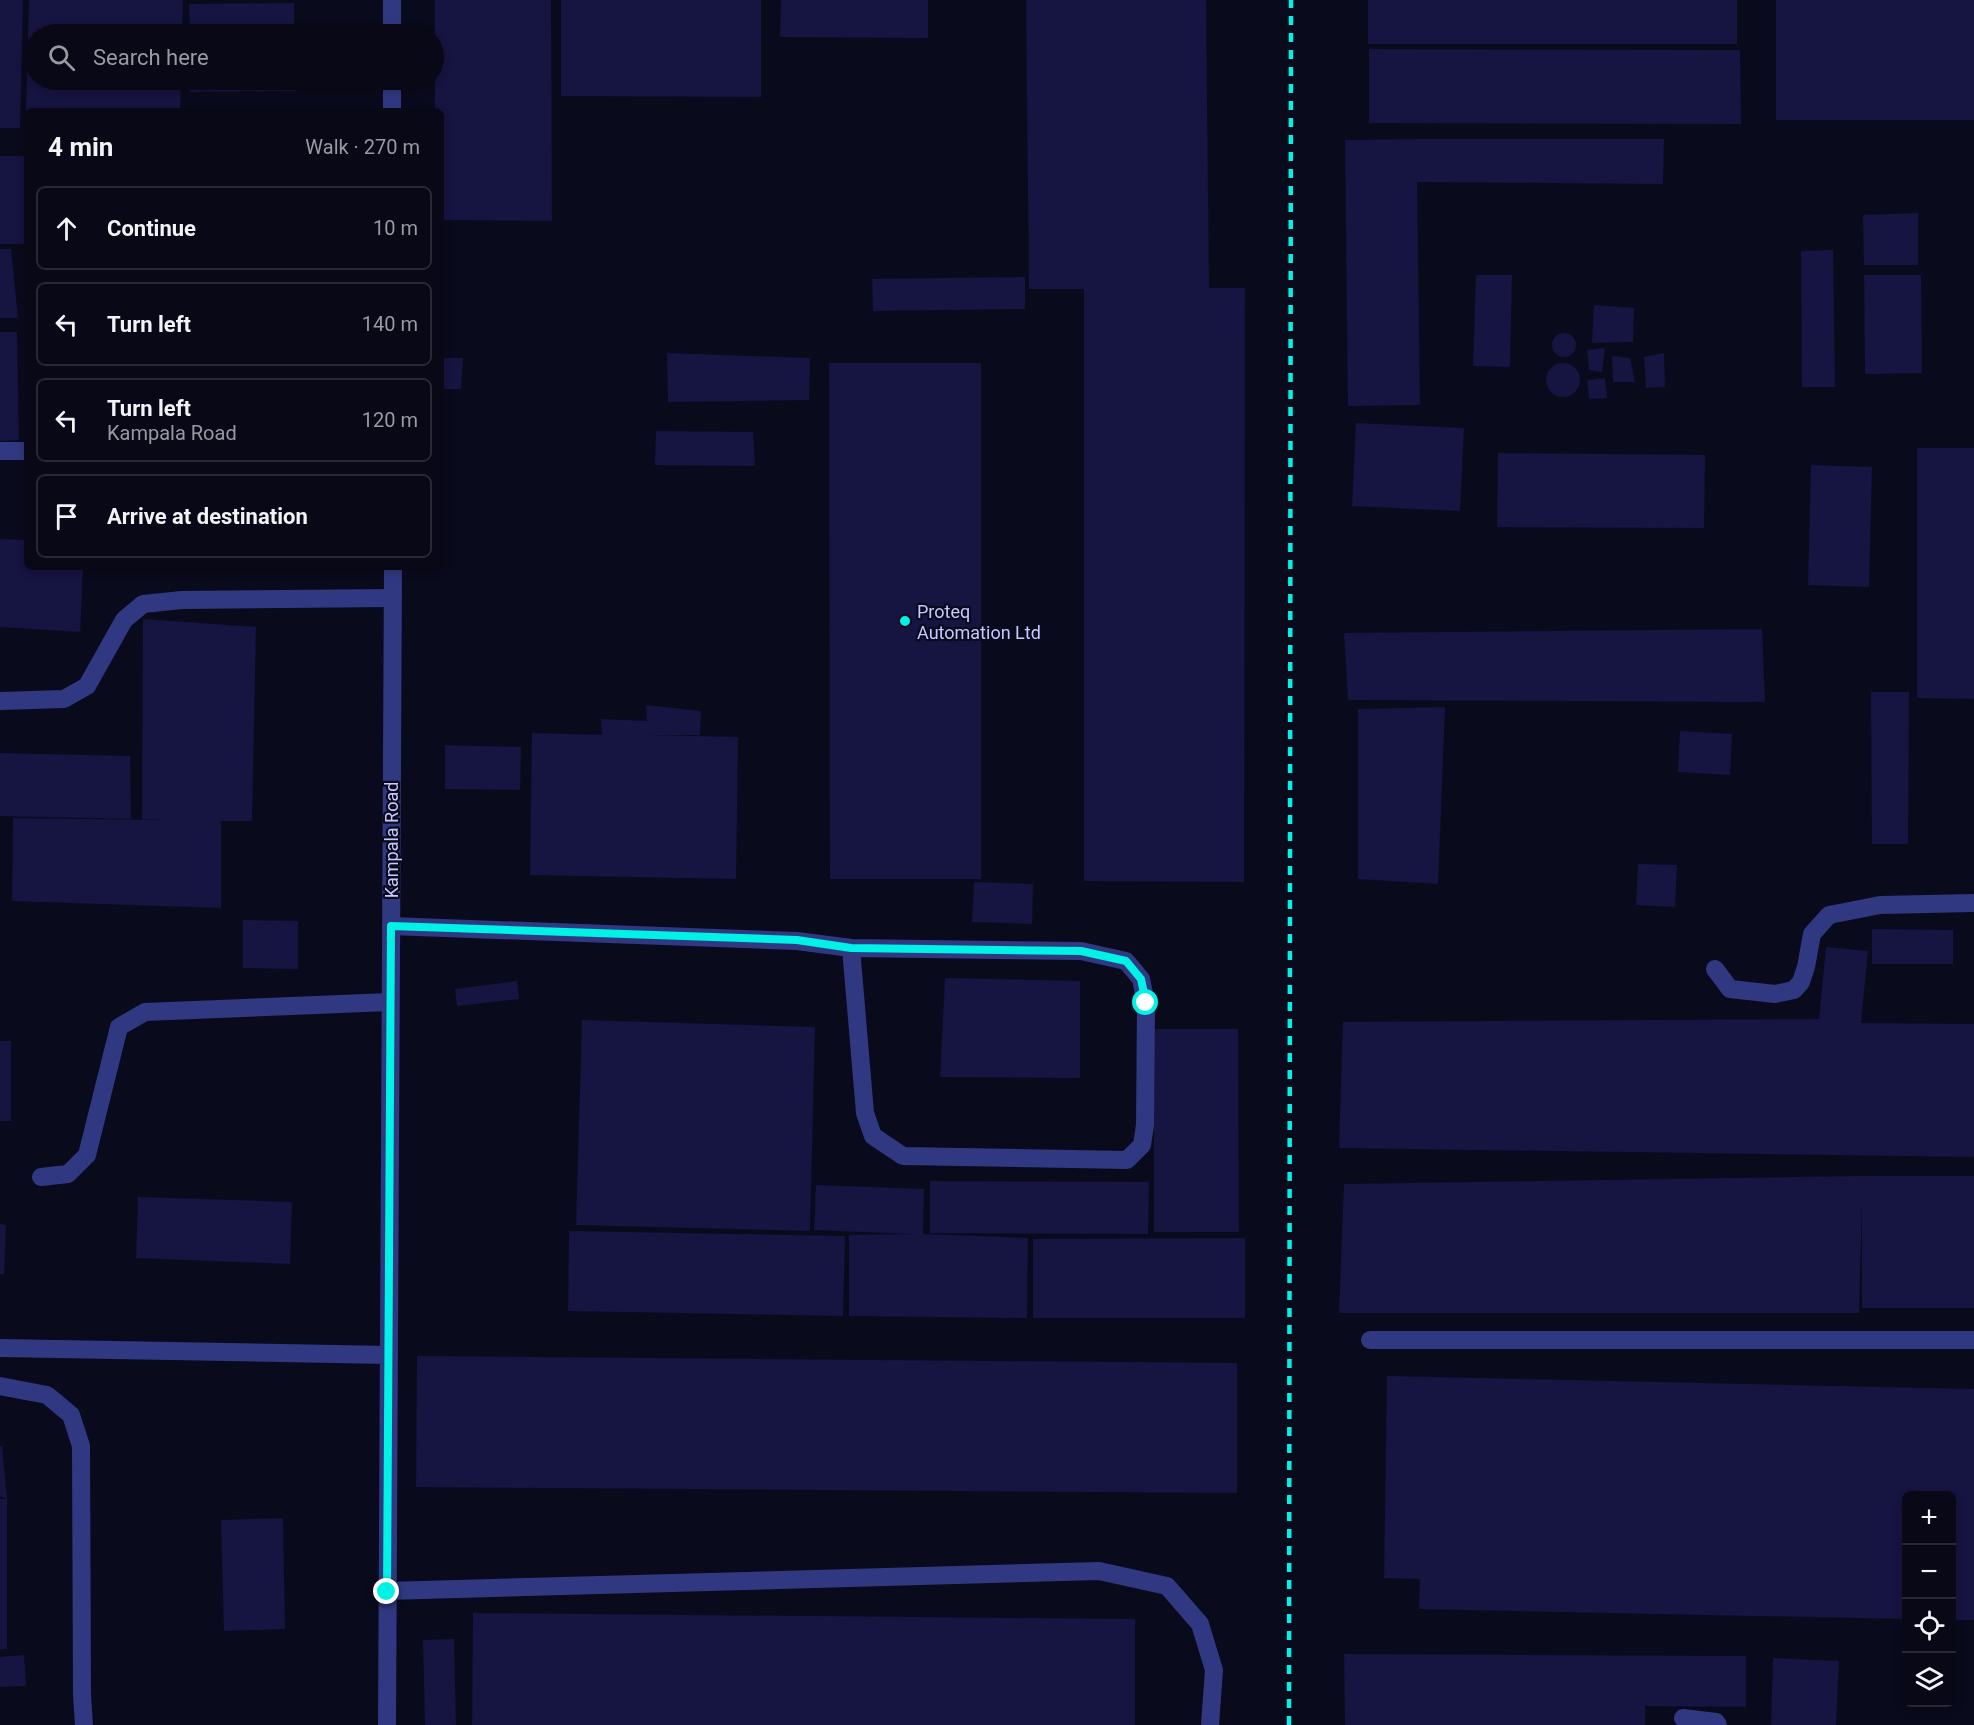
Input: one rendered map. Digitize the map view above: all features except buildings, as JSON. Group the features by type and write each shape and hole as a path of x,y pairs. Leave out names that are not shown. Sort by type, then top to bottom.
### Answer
{"street":[{"path":"392,0 392,24"},
{"path":"392,90 392,108"},
{"path":"0,451 24,451"},
{"name":"Kampala Road","path":"387,1725 393,570"},
{"path":"0,701 64,699 87,686 124,620 143,604 182,600 393,598"},
{"path":"1715,969 1730,989 1775,994 1794,990 1801,982 1806,968 1812,934 1829,915 1880,904 1974,903"},
{"path":"391,926 797,940 851,948 1081,951 1126,961 1141,979 1146,1003 1145,1125 1142,1145 1127,1160 903,1156 873,1136 865,1113 851,948"},
{"path":"41,1177 68,1174 87,1155 119,1027 145,1012 390,1002"},
{"path":"1370,1340 1974,1340"},
{"path":"0,1348 389,1355"},
{"path":"0,1386 47,1395 71,1415 81,1446 84,1725"},
{"path":"387,1592 1099,1571 1167,1586 1200,1624 1214,1670 1210,1725"},
{"path":"1683,1718 1716,1722 1718,1725"}],"railway":[{"path":"1289,1725 1291,0"}],"place":[{"name":"Proteq Automation Ltd","path":"905,621"}],"route":[{"path":"387,1592 391,926 797,940 851,948 1081,951 1126,961 1141,979 1146,1003"}]}
